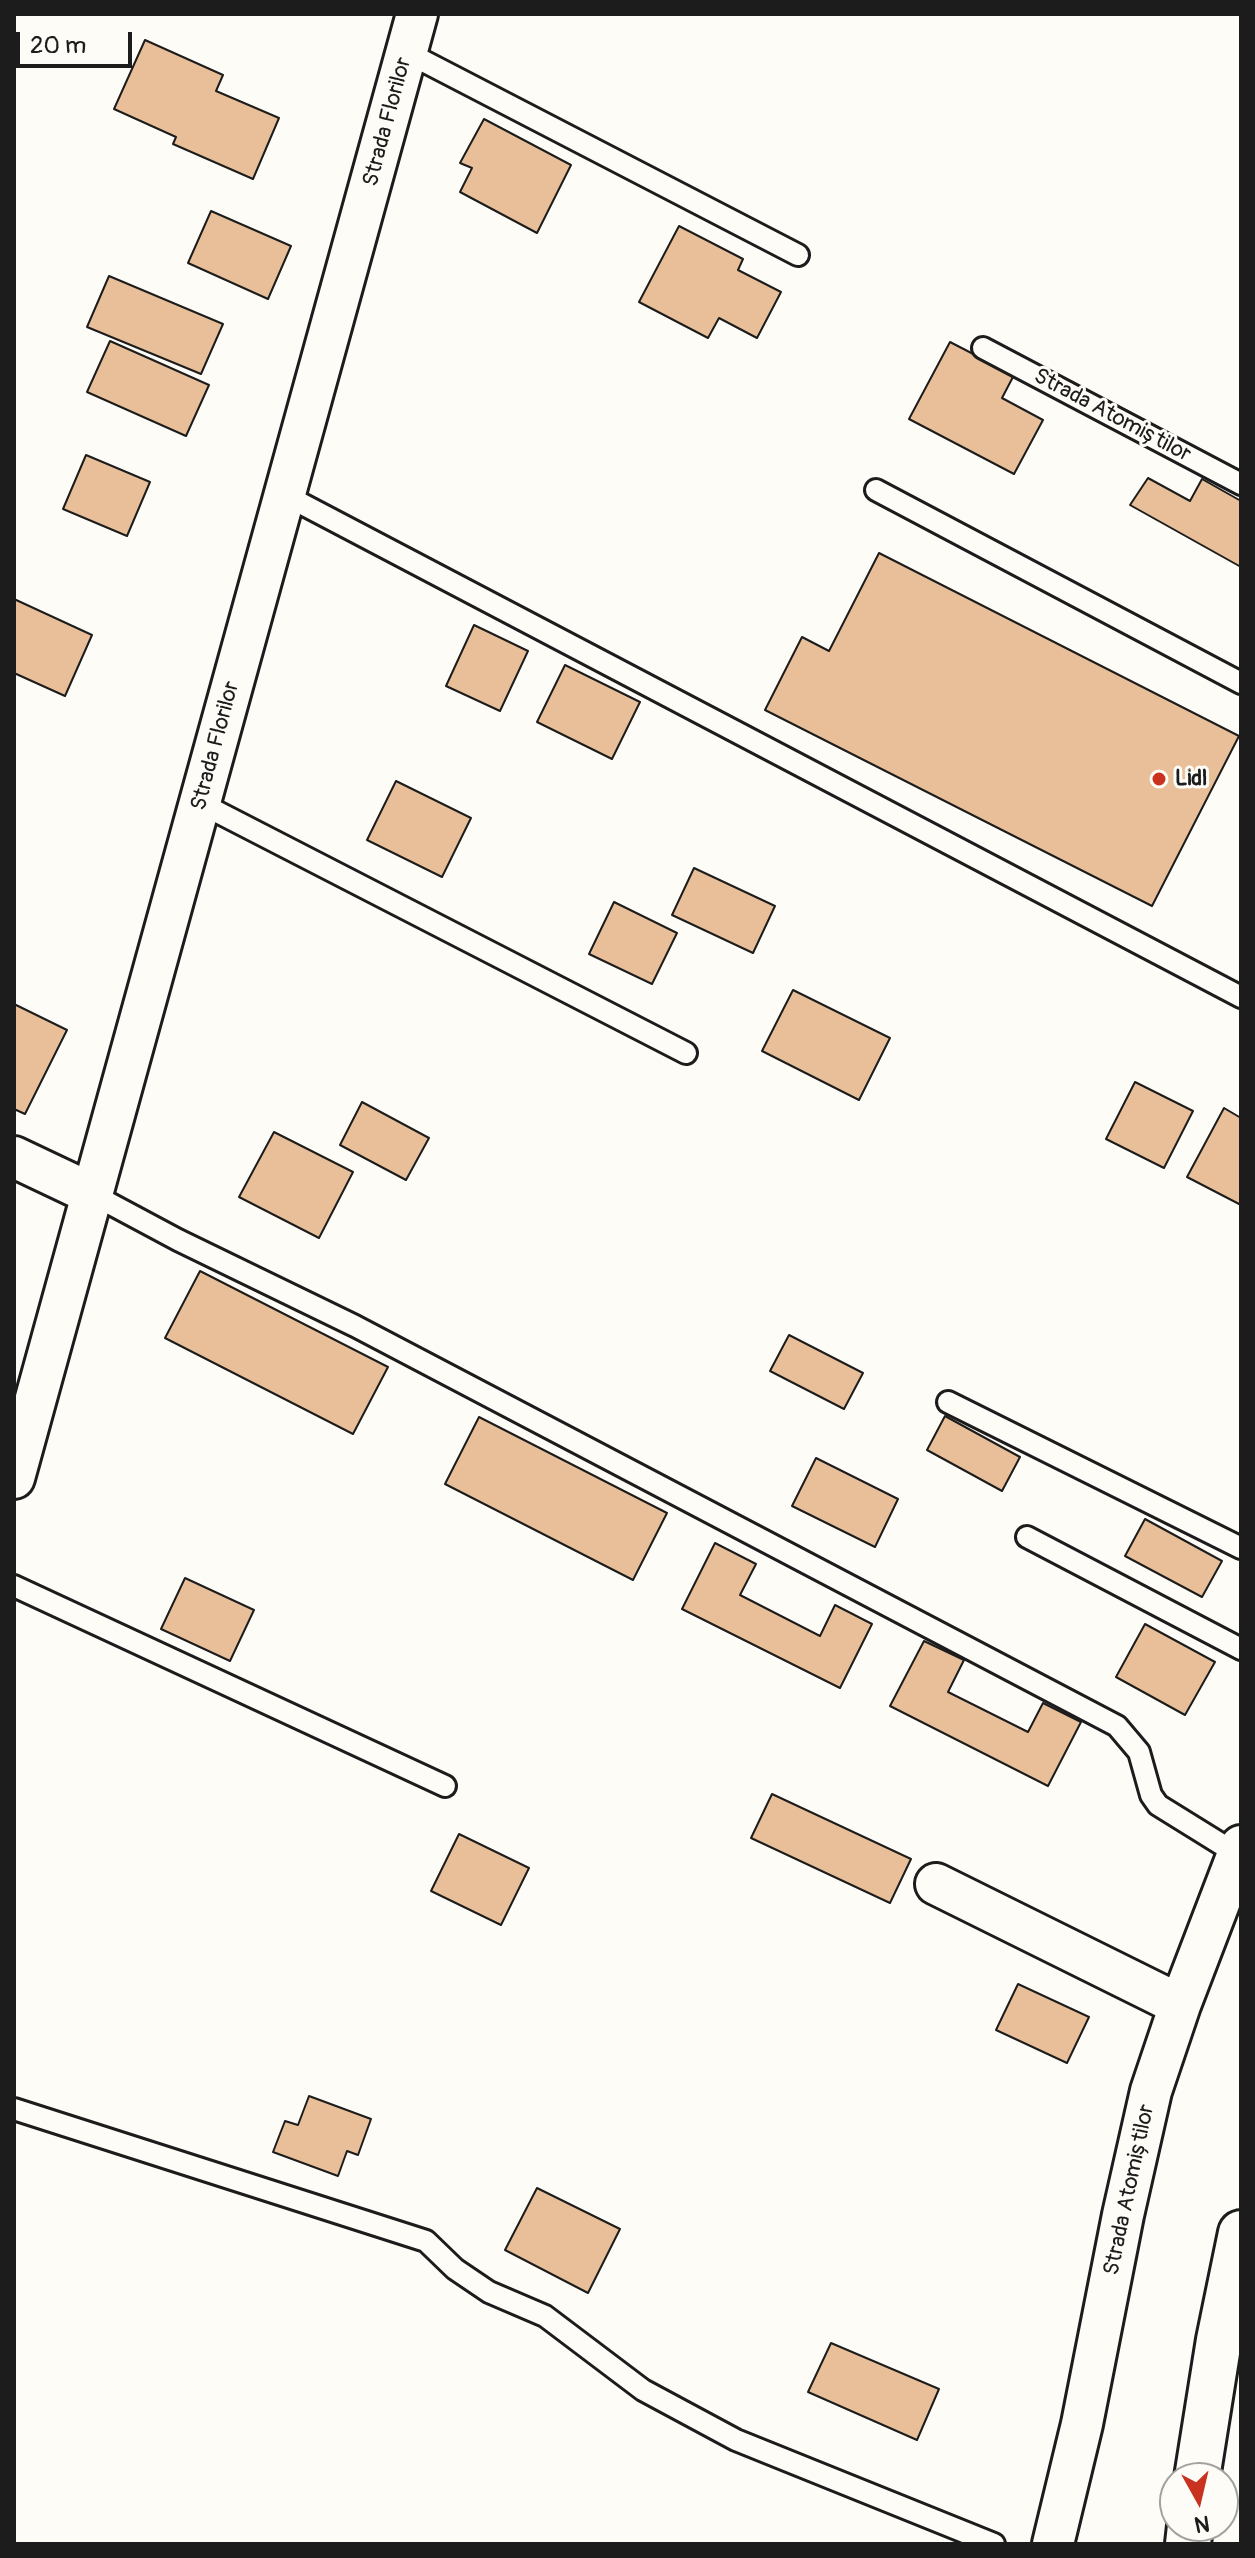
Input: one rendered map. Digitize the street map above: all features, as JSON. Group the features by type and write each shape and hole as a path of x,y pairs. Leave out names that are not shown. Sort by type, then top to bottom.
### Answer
{"main road":[{"path":"1200,2462 1219,2340 1241,2233"}],"street":[{"name":"Strada Florilor","path":"14,1478 417,14"},
{"path":"14,1157 92,1194"},
{"name":"Strada Atomiștilor","path":"1053,2544 1082,2424 1151,2091 1239,1850"},
{"path":"936,1884 1180,2005"}],"lane":[{"path":"408,53 798,255"},
{"name":"Strada Atomiștilor","path":"983,348 1241,484"},
{"path":"876,490 1241,683"},
{"path":"285,495 1241,997"},
{"path":"200,803 686,1053"},
{"path":"92,1194 178,1240 355,1326 1117,1726 1139,1752 1151,1795 1158,1805 1239,1850"},
{"path":"948,1402 1241,1548"},
{"path":"1027,1537 1241,1649"},
{"path":"14,1586 445,1786"},
{"path":"14,2109 426,2241 455,2269 489,2292 545,2316 643,2390 736,2440 994,2544"}],"building":[{"path":"145,40 223,75 216,91 279,118 253,179 173,144 176,137 114,109"},
{"path":"484,119 571,165 537,233 460,192 472,168 460,163"},
{"path":"211,211 291,246 268,299 188,263"},
{"path":"679,226 743,259 738,270 781,292 757,338 719,318 708,338 639,302"},
{"path":"109,276 223,324 201,374 87,327"},
{"path":"110,341 209,385 186,436 87,392"},
{"path":"950,342 1014,375 1002,398 1043,420 1014,474 909,419"},
{"path":"86,455 150,482 127,536 63,509"},
{"path":"1148,478 1190,501 1202,479 1241,501 1241,567 1130,505"},
{"path":"879,553 1239,736 1152,906 765,710 802,637 829,651"},
{"path":"14,599 92,635 65,696 14,673"},
{"path":"474,625 528,651 500,711 446,686"},
{"path":"565,665 640,702 612,759 537,722"},
{"path":"396,781 471,818 442,877 367,840"},
{"path":"694,868 775,906 753,953 672,915"},
{"path":"614,902 677,933 652,984 589,954"},
{"path":"793,990 890,1038 859,1100 762,1051"},
{"path":"14,1004 67,1030 25,1114 14,1109"},
{"path":"1135,1082 1193,1111 1164,1168 1106,1139"},
{"path":"362,1102 429,1138 406,1180 340,1145"},
{"path":"1224,1108 1241,1118 1241,1205 1187,1177"},
{"path":"274,1132 353,1172 319,1238 239,1197"},
{"path":"200,1271 388,1367 353,1434 165,1338"},
{"path":"789,1335 863,1373 844,1409 770,1371"},
{"path":"945,1416 1020,1457 1002,1491 927,1450"},
{"path":"479,1417 667,1513 633,1580 445,1484"},
{"path":"816,1458 898,1499 875,1547 792,1506"},
{"path":"1145,1519 1222,1561 1202,1597 1125,1556"},
{"path":"715,1543 756,1564 740,1595 820,1636 835,1605 872,1624 840,1688 682,1609"},
{"path":"185,1578 254,1610 230,1661 161,1629"},
{"path":"1145,1624 1215,1662 1185,1715 1116,1677"},
{"path":"924,1641 964,1660 948,1692 1028,1732 1043,1703 1081,1722 1048,1786 890,1706"},
{"path":"772,1794 911,1859 890,1903 751,1838"},
{"path":"459,1834 529,1868 501,1925 431,1891"},
{"path":"1018,1984 1089,2017 1067,2063 996,2030"},
{"path":"309,2096 371,2119 358,2155 347,2151 338,2176 273,2152 285,2121 298,2125"},
{"path":"537,2188 620,2229 588,2293 505,2250"},
{"path":"831,2343 939,2389 917,2440 808,2392"}],"place":[{"name":"Lidl","path":"1159,779"}]}
